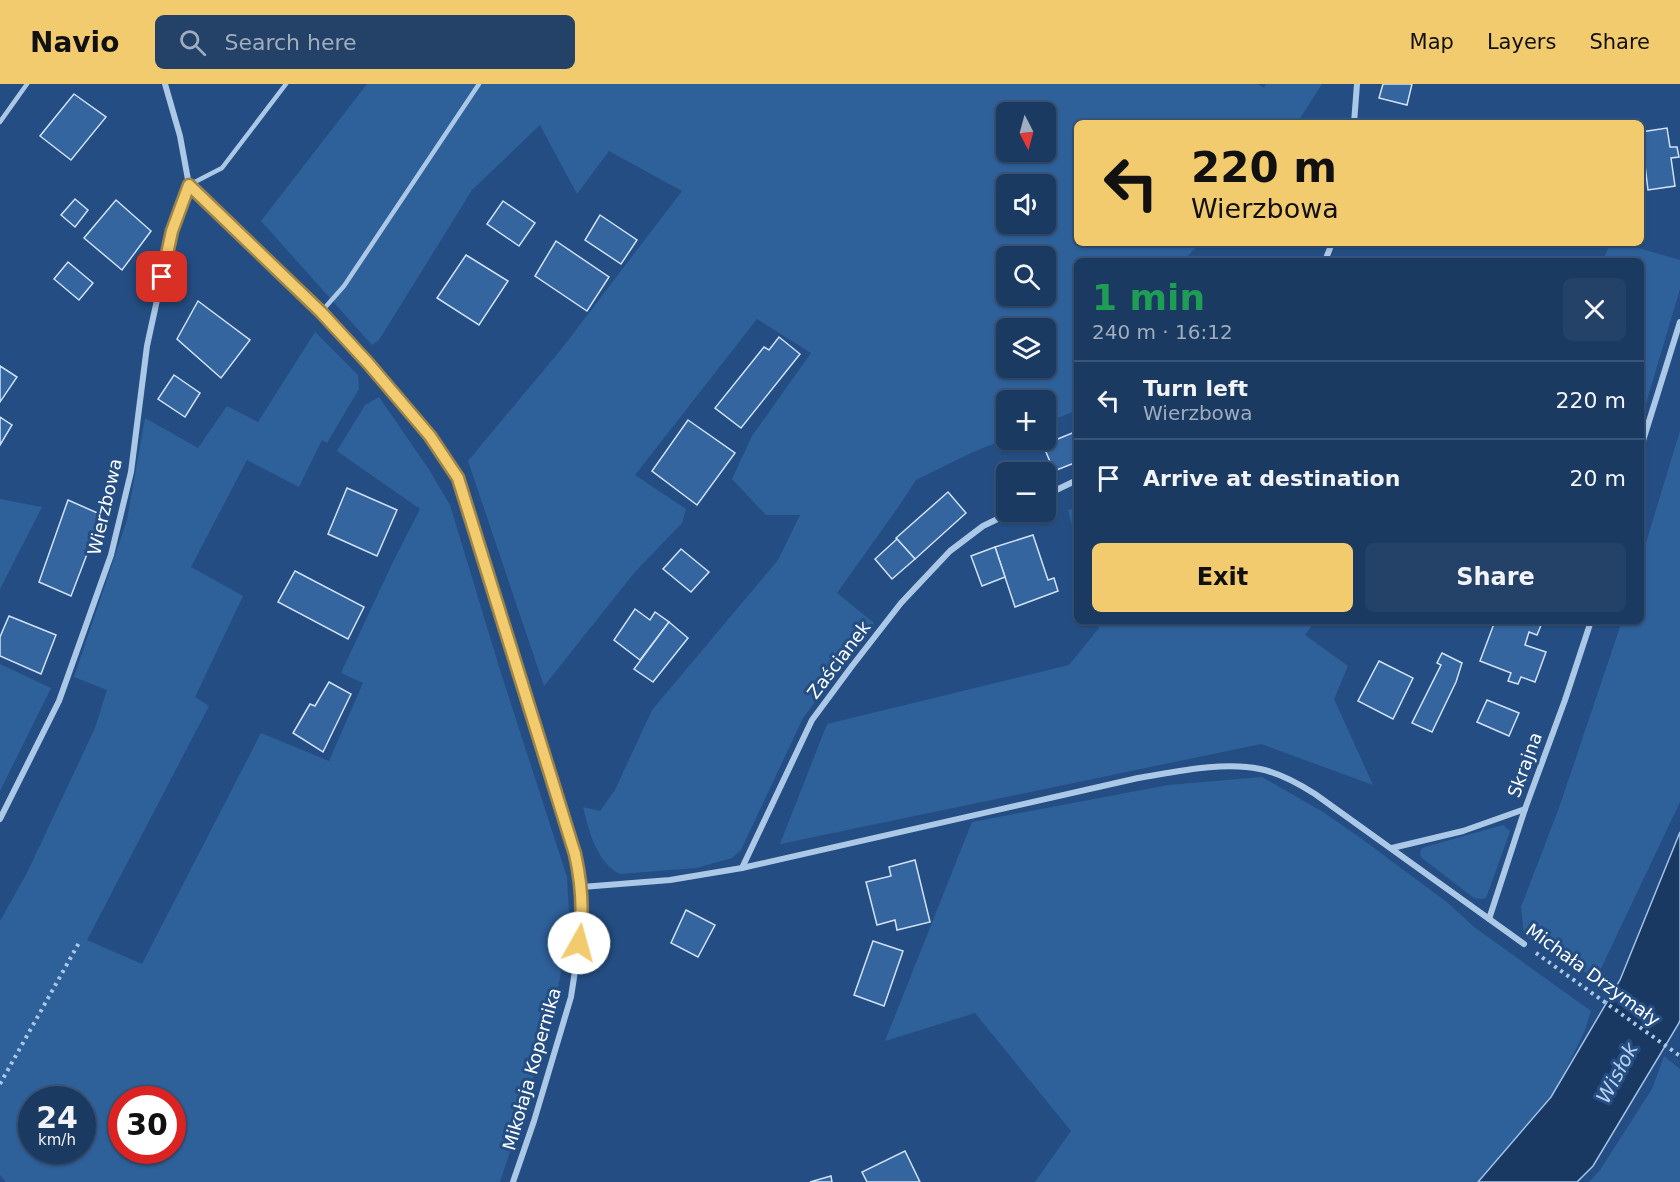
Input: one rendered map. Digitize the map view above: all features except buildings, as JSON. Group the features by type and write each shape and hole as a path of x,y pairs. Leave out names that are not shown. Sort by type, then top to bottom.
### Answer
{"street":[{"path":"165,84 180,136 189,185"},
{"path":"1354,120 1357,84"},
{"name":"Mikołaja Kopernika","path":"189,185 321,312 374,369 430,436 458,478 566,824 582,887 582,925 571,997 513,1182"},
{"name":"Wierzbowa","path":"0,819 59,701 111,555 131,472 149,334 172,231 189,185"},
{"path":"1644,437 1680,322"},
{"path":"1056,490 1074,481"},
{"name":"Zaścianek","path":"742,868 812,720 901,603 950,552 983,526 996,520"},
{"name":"Skrajna","path":"1489,919 1590,624"},
{"name":"Michała Drzymały","path":"582,887 670,880 742,868 1138,778 1171,772 1233,766 1259,769 1287,778 1315,794 1524,944"},
{"path":"1392,848 1463,831 1525,809"}],"lane":[{"path":"0,122 27,84"},
{"path":"189,185 222,168 286,84"},
{"path":"321,312 344,286 479,84"}],"path":[{"path":"0,1084 80,941"},
{"name":"Michała Drzymały","path":"1524,944 1680,1056"}],"shaded area":[{"path":"367,84 1258,84 1264,88 1266,84 1322,84 1299,120 1074,120 1074,246 1197,246 1186,258 1074,258 1074,411 1056,419 1056,390 996,390 996,443 916,480 837,593 874,623 803,718 741,850 732,858 696,868 620,874 612,869 599,854 583,807 600,811 615,790 652,710 778,560 800,515 766,515 732,479 752,436 811,353 757,319 635,475 686,509 682,523 635,572 544,686 468,461 563,347 682,191 609,151 577,194 540,125 472,190 379,340 372,345 261,221"},
{"path":"1609,246 1631,246 1680,260 1680,289 1644,410 1644,258 1604,258"},
{"path":"315,332 358,375 359,389 327,443 322,440 299,487 247,460 191,567 243,596 195,697 209,706 87,940 142,964 261,733 329,761 363,683 341,673 420,509 337,451 365,405 379,397 428,468 450,505 500,670 567,877 570,928 558,987 525,1106 500,1182 6,1182 0,1175 0,921 27,873 95,728 107,690 74,677 127,520 145,418 198,448 227,406 258,422"},
{"path":"1680,431 1680,802 1596,979 1524,935 1521,907 1559,808 1621,624 1644,624 1644,549"},
{"path":"0,499 42,507 0,589"},
{"path":"1074,508 1074,533 1068,510"},
{"path":"1098,624 1313,624 1305,635 1348,666 1334,699 1373,785 1261,744 780,844 827,724 1069,665 1099,628"},
{"path":"0,664 51,688 0,791"},
{"path":"1262,777 1323,812 1362,839 1448,903 1474,927 1591,1011 1585,1030 1557,1088 1478,1182 1035,1182 1071,1131 975,1013 885,1041 972,822 1168,785"},
{"path":"1503,825 1510,831 1486,898 1474,898 1420,855 1421,849 1425,847"},
{"path":"1664,1056 1680,1069 1680,1182 1589,1182 1600,1170 1652,1089"}],"water":[{"name":"Wisłok","path":"1680,832 1679,1023 1593,1166 1577,1182 1478,1182 1551,1097 1620,980"}],"route":[{"path":"162,277 172,231 189,185 321,312 368,363 430,436 458,478 575,854 582,887 583,909 579,943"}]}
